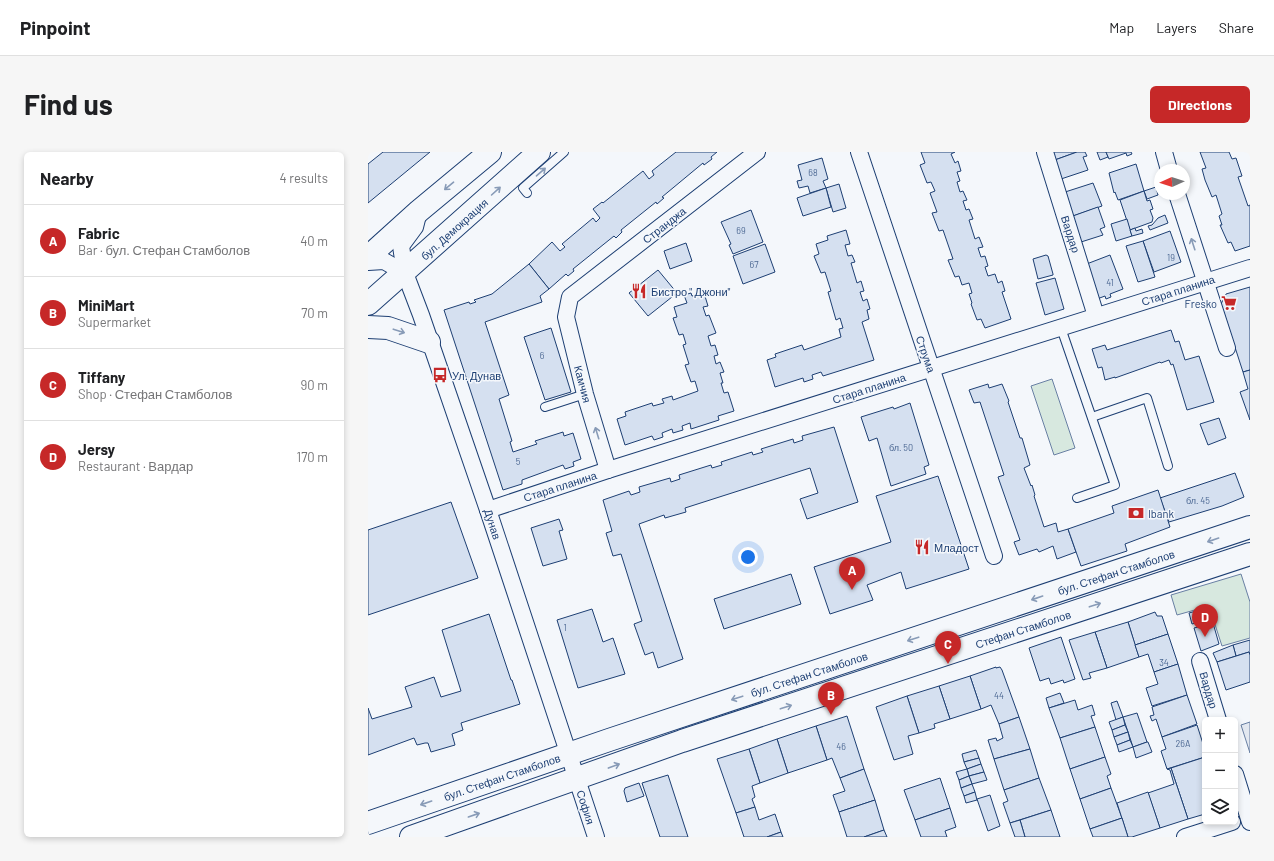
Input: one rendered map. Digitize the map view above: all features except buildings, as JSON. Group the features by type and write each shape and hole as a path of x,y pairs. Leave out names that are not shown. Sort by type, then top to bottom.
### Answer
{"main road":[{"path":"368,257 419,211 490,152"},
{"name":"бул. Демокрация","path":"368,304 405,273 540,152"},
{"path":"368,327 388,328 429,342"},
{"name":"бул. Стефан Стамболов","path":"368,823 568,754 1250,527"},
{"name":"Стефан Стамболов","path":"576,778 682,741 1250,554"},
{"path":"411,837 576,778"}],"street":[{"name":"Странджа","path":"570,297 757,152"},
{"name":"Струма","path":"859,152 994,556"},
{"name":"Вардар","path":"1044,152 1096,316"},
{"path":"1164,152 1168,164"},
{"path":"1179,200 1227,348"},
{"name":"Дунав","path":"419,211 415,227 401,246 405,273 488,510 576,778"},
{"path":"368,262 384,261 405,273"},
{"name":"Стара планина","path":"488,510 608,470 1250,268"},
{"name":"Камчия","path":"570,297 566,317 585,394 608,470"},
{"name":"Вардар","path":"1200,660 1217,717"},
{"name":"София","path":"576,778 596,837"},
{"path":"1186,837 1241,821 1237,789"}],"lane":[{"path":"527,193 522,188 564,152"},
{"path":"1061,328 1115,485 1077,498"},
{"path":"545,407 585,394"},
{"path":"1092,417 1148,398 1168,466"}],"shaded area":[{"path":"1052,379 1075,448 1054,455 1031,386"},
{"path":"1241,574 1250,602 1250,638 1222,646 1209,606 1177,615 1171,595"},
{"path":"1250,722 1250,753 1241,725"}],"place":[{"name":"Бистро \" Джони\"","path":"639,291"},
{"name":"Fresko","path":"1229,303"},
{"name":"Ул. Дунав","path":"440,375"},
{"name":"Ibank","path":"1136,513"},
{"name":"Младост","path":"922,547"},
{"name":"Fabric","path":"852,590"},
{"name":"Jersy","path":"1205,637"},
{"name":"Tiffany","path":"948,664"},
{"name":"MiniMart","path":"831,715"}]}
